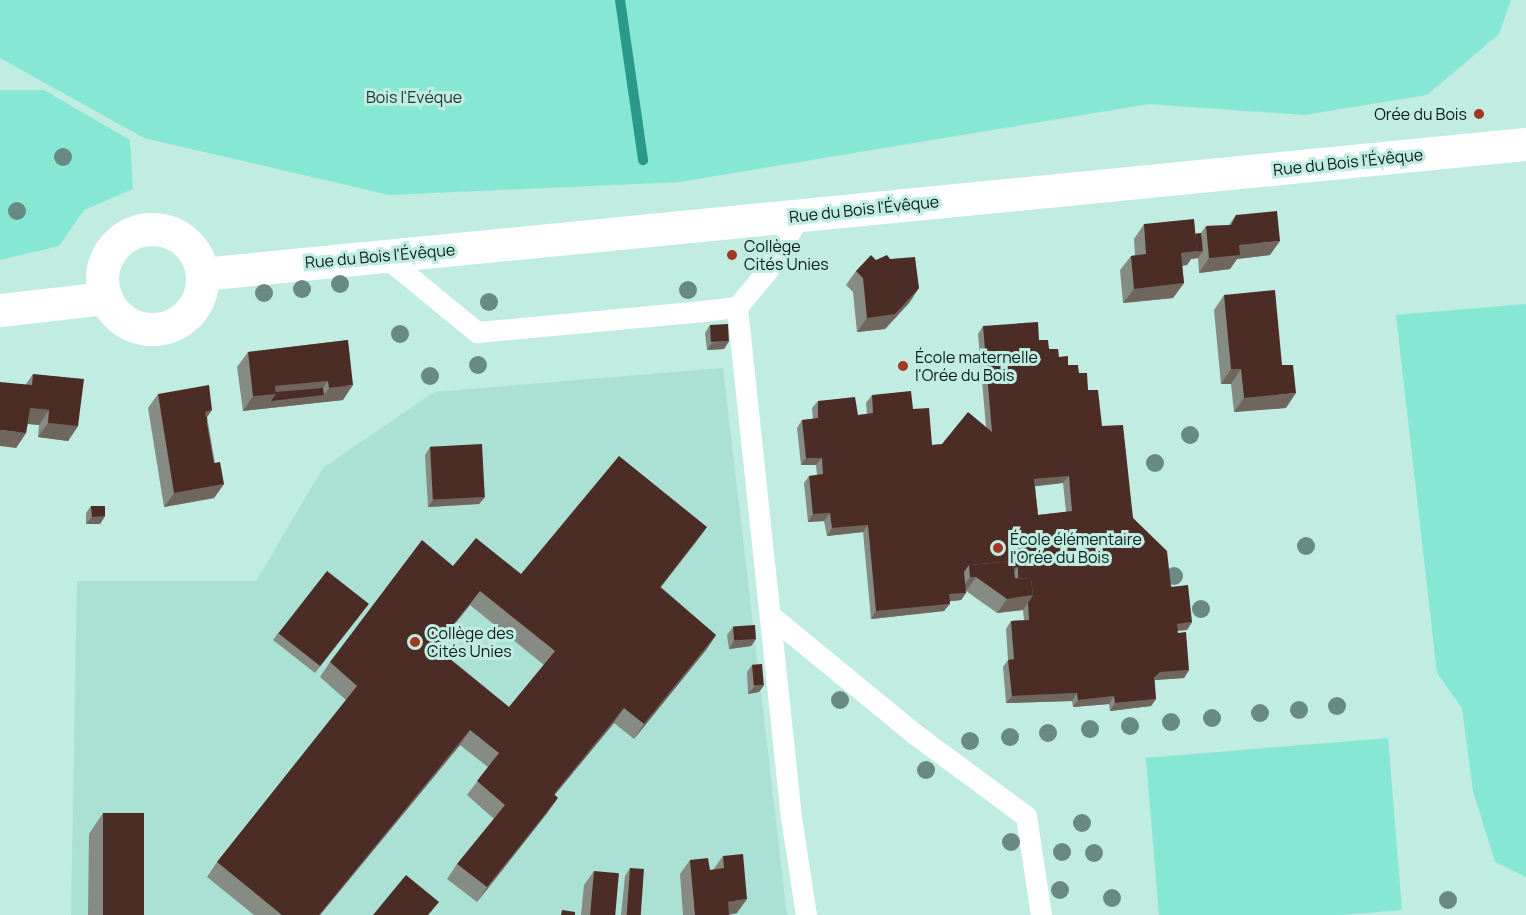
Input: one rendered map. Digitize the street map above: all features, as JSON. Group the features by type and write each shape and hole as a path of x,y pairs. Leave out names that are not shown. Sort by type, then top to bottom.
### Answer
{"street":[{"name":"Rue du Bois l'Évêque","path":"202,274 1526,144"},
{"path":"140,231 166,232 188,244 202,274 195,305 172,326 141,328 126,322 106,298 104,264 112,249 140,231"},
{"path":"0,310 106,298"}],"lane":[{"path":"383,255 477,332 737,307 767,271 800,215"},
{"path":"737,307 772,617 791,817 806,915"},
{"path":"772,617 916,735 1026,816 1041,915"}],"shaded area":[{"name":"Collège des Cités Unies","path":"723,368 787,915 71,915 77,581 256,581 323,468 434,392"}],"green space":[{"name":"Bois l'Evéque","path":"0,0 1511,0 1499,34 1427,95 1304,115 1149,104 680,182 389,195 144,138 0,58"},
{"path":"0,90 44,90 130,140 133,189 84,210 59,246 0,260"},
{"path":"1526,304 1526,877 1495,862 1473,791 1462,708 1437,673 1396,315"},
{"path":"1388,738 1402,910 1341,915 1159,915 1146,758"}],"building":[{"path":"1277,211 1280,241 1239,245 1240,255 1209,258 1206,226 1231,225 1236,215"},
{"path":"1194,219 1197,251 1181,253 1184,283 1134,289 1131,256 1146,254 1144,224"},
{"path":"1201,233 1203,251 1197,252 1195,234"},
{"path":"871,255 876,260 887,255 890,259 915,257 919,288 895,314 867,318 863,278 856,271"},
{"path":"1275,290 1282,365 1293,365 1296,393 1244,398 1241,369 1231,369 1224,295"},
{"path":"1038,322 1039,340 1048,340 1049,349 1058,349 1059,357 1068,356 1068,365 1078,365 1079,373 1087,373 1088,390 1098,390 1102,426 1123,425 1133,518 1167,551 1171,587 1188,585 1192,622 1177,624 1178,633 1186,632 1189,670 1160,672 1154,678 1156,699 1115,703 1114,696 1078,700 1077,693 1012,696 1008,660 1014,659 1011,621 1029,620 1028,603 1033,595 1031,579 1018,578 1018,567 1014,568 1013,561 969,565 964,572 966,593 949,594 950,604 876,611 868,525 832,528 830,513 813,514 809,476 823,474 822,458 806,458 802,420 818,418 818,401 855,397 858,415 873,413 872,395 911,391 913,409 929,408 932,445 942,444 968,412 992,432 983,326","holes":["1069,476 1072,511 1038,515 1034,479"]},
{"path":"728,324 729,341 711,342 710,325"},
{"path":"348,340 353,385 329,388 328,381 275,386 276,394 253,396 248,352"},
{"path":"33,374 84,379 78,426 48,423 49,410 30,408 26,433 0,430 0,382 32,385"},
{"path":"209,385 212,410 205,412 214,463 220,462 224,484 174,493 158,394"},
{"path":"323,388 324,395 271,401 276,392"},
{"path":"206,417 207,417 207,464"},
{"path":"482,444 485,497 433,500 430,447"},
{"path":"619,456 707,527 660,587 716,635 644,724 624,708 554,794 558,798 487,887 457,864 505,805 477,781 499,753 470,730 319,915 282,915 217,862 357,686 330,662 422,540 453,566 476,538 521,574","holes":["480,591 555,651 509,707 435,647"]},
{"path":"91,506 105,506 105,516 92,517"},
{"path":"1013,561 1015,578 1031,579 1033,595 1007,599 976,577 970,577 969,565"},
{"path":"327,571 369,604 320,666 278,633"},
{"path":"755,625 756,639 734,641 733,627"},
{"path":"762,664 764,685 754,686 752,665"},
{"path":"103,813 144,813 144,915 103,915"},
{"path":"743,854 747,899 728,902 729,915 695,915 690,860 708,858 710,870 724,868 723,856"},
{"path":"630,868 644,869 641,915 627,915"},
{"path":"594,871 619,873 615,915 590,915"},
{"path":"406,875 439,902 428,915 373,915"},
{"path":"562,910 575,912 575,915 561,915"}],"waterway":[{"path":"620,0 643,160"}],"place":[{"name":"Orée du Bois","path":"1479,114"},
{"name":"Collège Cités Unies","path":"732,255"},
{"name":"École maternelle l'Orée du Bois","path":"903,366"},
{"name":"École élémentaire l'Orée du Bois","path":"998,548"},
{"name":"Collège des Cités Unies","path":"415,642"}]}
